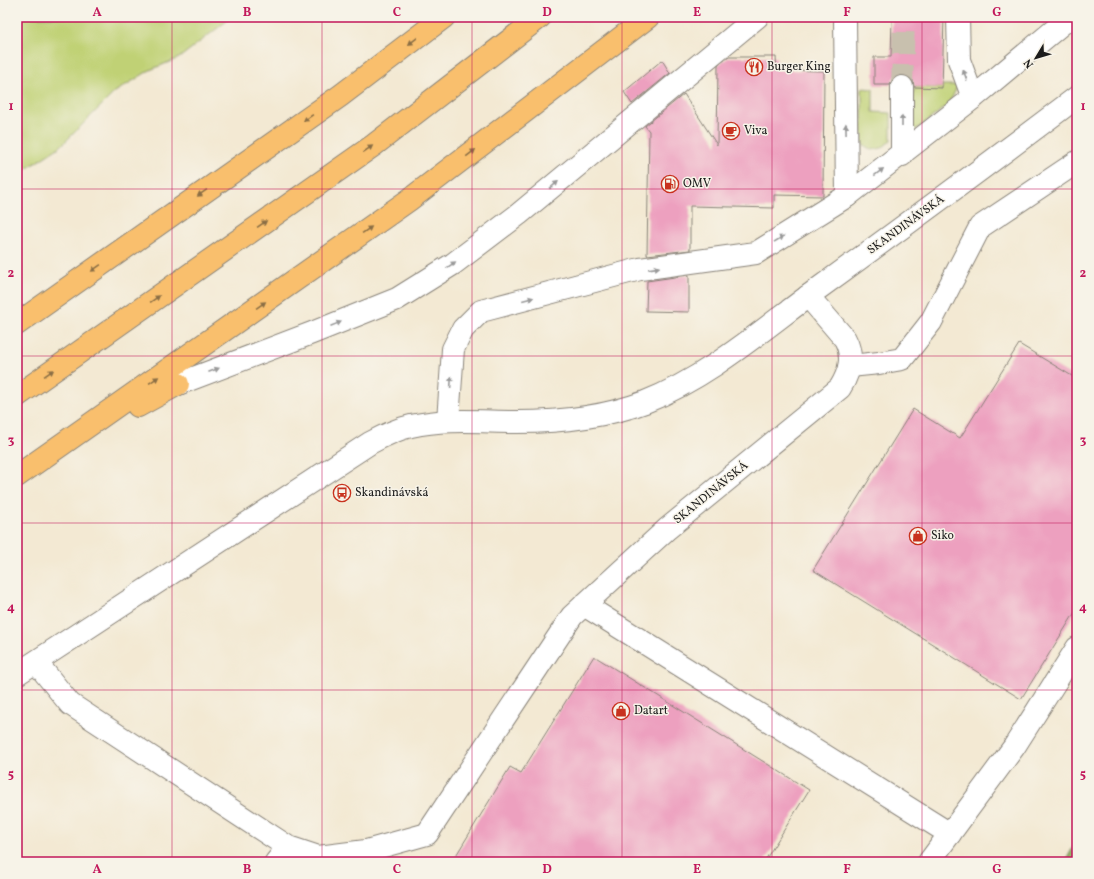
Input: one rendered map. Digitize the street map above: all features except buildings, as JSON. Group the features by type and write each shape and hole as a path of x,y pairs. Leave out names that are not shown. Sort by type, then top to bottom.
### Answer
{"highway":[{"path":"17,324 340,96 444,17"},
{"path":"17,396 374,145 540,17"},
{"path":"17,476 409,200 648,17"},
{"path":"42,459 178,384"}],"street":[{"path":"178,384 397,299 453,264 519,214 757,17"},
{"path":"845,17 847,196"},
{"path":"958,17 959,60 973,98"},
{"path":"448,421 453,349 463,329 481,311 640,270 756,253 847,196 902,155 1070,17"},
{"path":"902,87 902,155"},
{"name":"SKANDINÁVSKÁ","path":"17,674 370,443 410,426 448,421 520,422 564,420 612,412 644,402 676,388 710,368 1077,98"},
{"path":"808,296 845,339 850,354 850,366 902,359 931,322 980,227 1077,162"},
{"name":"SKANDINÁVSKÁ","path":"36,662 70,704 282,854 318,857 366,851 427,834 572,616 667,530 840,388 846,378 850,366"},
{"path":"584,605 950,834"},
{"path":"929,862 1014,747 1077,648"}],"green space":[{"path":"17,17 232,17 179,58 150,70 115,92 61,146 17,175"},
{"path":"942,85 958,85 949,104 917,129 914,129 912,127 914,87 942,88"},
{"path":"862,88 873,89 873,112 891,113 891,140 882,148 872,150 862,144"},
{"path":"1077,840 1077,862 1065,862"}],"tunnel":[{"path":"902,87 904,17"}],"place":[{"name":"Burger King","path":"754,67"},
{"name":"Viva","path":"731,131"},
{"name":"OMV","path":"670,184"},
{"name":"Skandinávská","path":"342,493"},
{"name":"Siko","path":"918,536"},
{"name":"Datart","path":"621,711"}]}
